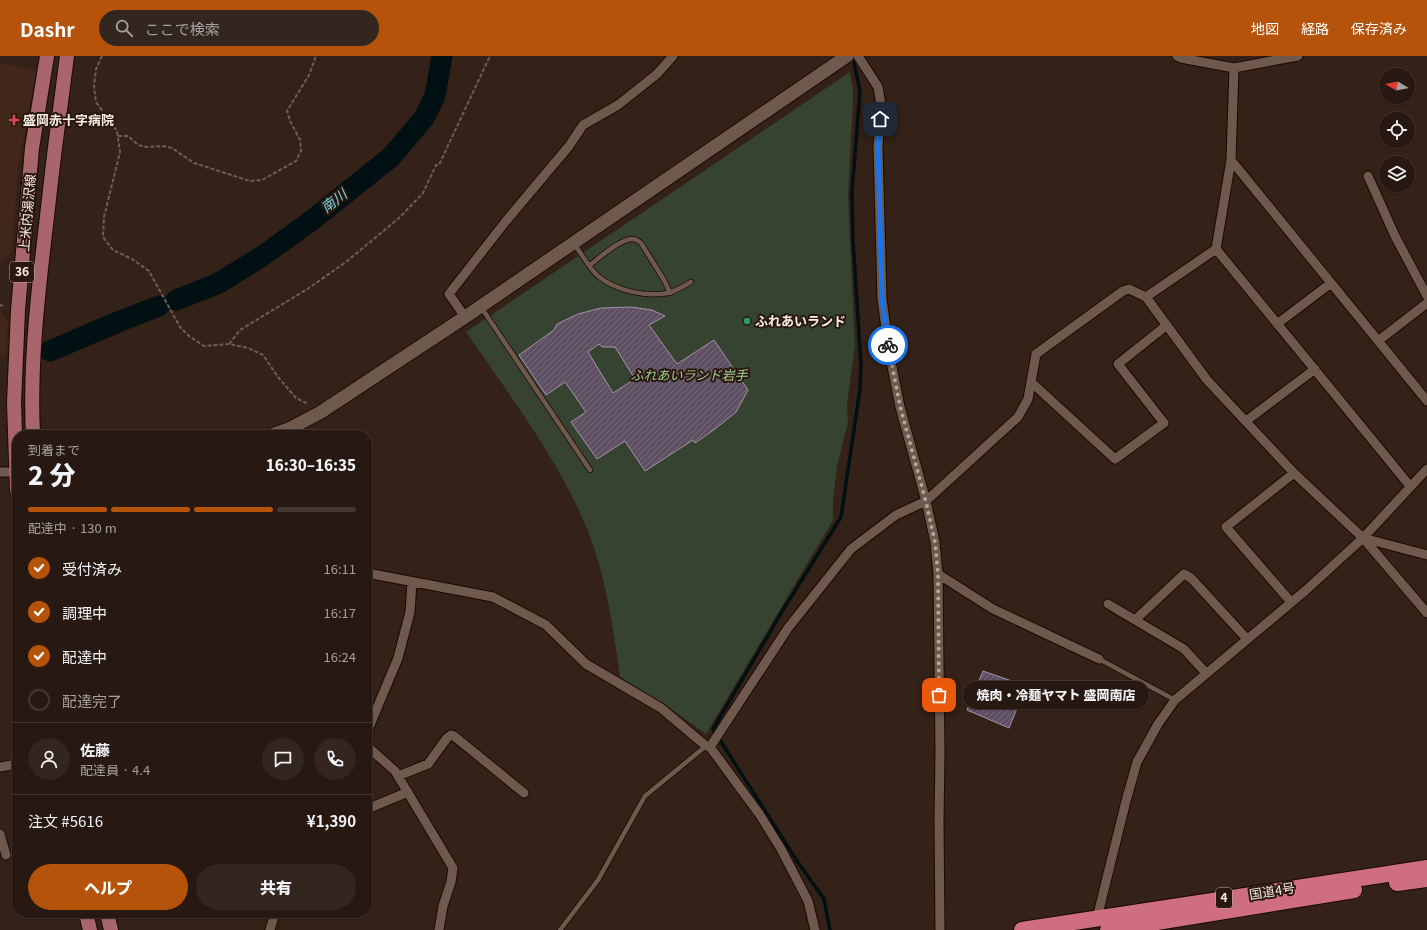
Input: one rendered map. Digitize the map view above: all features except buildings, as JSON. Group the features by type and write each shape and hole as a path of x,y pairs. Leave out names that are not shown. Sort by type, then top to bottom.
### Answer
{"highway":[{"name":"国道4号","path":"1022,930 1427,868"},
{"name":"国道4号","path":"1108,930 1427,879"}],"main road":[{"name":"上米内湯沢線","path":"15,430 14,403 18,310 32,148 47,56"},
{"name":"上米内湯沢線","path":"33,430 31,399 35,324 53,150 67,56"},
{"path":"87,918 90,930"},
{"path":"108,918 110,930"}],"street":[{"path":"464,317 449,294 506,221 569,146 583,125 618,105 657,74 672,56"},
{"path":"284,430 322,412 847,56"},
{"path":"858,56 878,87 881,105 878,147 882,299 889,352 900,406 926,502 935,542 938,574 940,930"},
{"path":"1177,56 1234,68 1298,56"},
{"path":"1146,297 1216,249 1231,160 1234,68"},
{"path":"1231,160 1427,401"},
{"path":"1368,176 1395,236 1427,296"},
{"path":"1216,249 1410,486"},
{"path":"1278,324 1332,283"},
{"path":"710,745 788,628 851,549 896,515 926,502 1018,417 1028,400 1036,354 1123,291 1129,289 1146,297 1206,380 1294,473 1363,538 1427,613"},
{"path":"1378,341 1427,303"},
{"path":"1031,382 1115,459 1164,423 1118,364 1167,325"},
{"path":"1246,422 1315,369"},
{"path":"1097,918 1137,762 1158,724 1175,700 1292,602 1363,538 1427,469"},
{"path":"0,472 12,472"},
{"path":"1292,602 1226,527 1294,473"},
{"path":"1363,538 1427,555"},
{"path":"372,574 493,597 546,625 586,664 661,708 710,745 760,815 781,849 808,901 814,930"},
{"path":"938,574 993,609 1099,659"},
{"path":"1135,620 1184,574 1191,578 1247,639"},
{"path":"372,720 398,658 410,612 412,582"},
{"path":"1108,604 1184,649 1206,673"},
{"path":"398,776 428,764 447,738 454,736 524,793"},
{"path":"372,750 398,776 453,868 451,882 443,906 439,930"},
{"path":"0,768 12,765"},
{"path":"372,807 408,792"},
{"path":"0,834 6,855"},
{"path":"270,930 274,918"}],"lane":[{"path":"590,264 624,240 636,240 641,243 670,292"},
{"path":"573,243 598,276 613,285 624,289 646,293 670,292 691,282"},
{"path":"480,306 590,470"},
{"path":"1099,659 1175,700"},
{"path":"560,930 598,880 644,796 710,745"}],"path":[{"path":"102,56 96,69 94,86 96,102 117,131 120,152 104,217 103,237 113,250 132,259 149,271 180,327 189,336 204,346 229,344 248,348 263,355 278,377 296,398 322,412"},
{"path":"118,136 128,136 138,145 147,147 163,146 172,148 194,163 238,178 250,181 262,180 296,161 301,151 300,140 290,121 287,111 309,75 316,56"},
{"path":"229,344 240,330 309,288 346,262 399,218 423,193 436,165 439,164 490,56"}],"shaded area":[{"name":"盛岡赤十字病院","path":"0,63 36,70 18,170 12,251 0,264"},
{"path":"0,311 8,321 6,357 0,359"}],"green space":[{"name":"ふれあいランド岩手","path":"850,72 853,89 853,102 848,197 855,345 847,405 848,423 837,466 833,501 833,520 706,734 620,676 612,621 600,566 588,531 576,504 548,453 466,332"}],"waterway":[{"name":"南川","path":"176,300 217,284 261,257 311,221 391,157 424,118 435,96 442,56"},
{"path":"830,930 824,899 797,861 713,729 783,610 841,517 860,389 861,363 853,241 852,191 860,91 854,63"},
{"name":"南川","path":"50,351 159,306"}],"way so far":[{"path":"888,345 900,406 926,502 935,542 938,574 939,695"}],"place":[{"name":"盛岡赤十字病院","path":"14,120"},
{"name":"ふれあいランド","path":"747,321"},
{"name":"焼肉・冷麺ヤマト 盛岡南店","path":"939,695"}],"route":[{"path":"880,119 878,147 882,299 888,345"}]}
